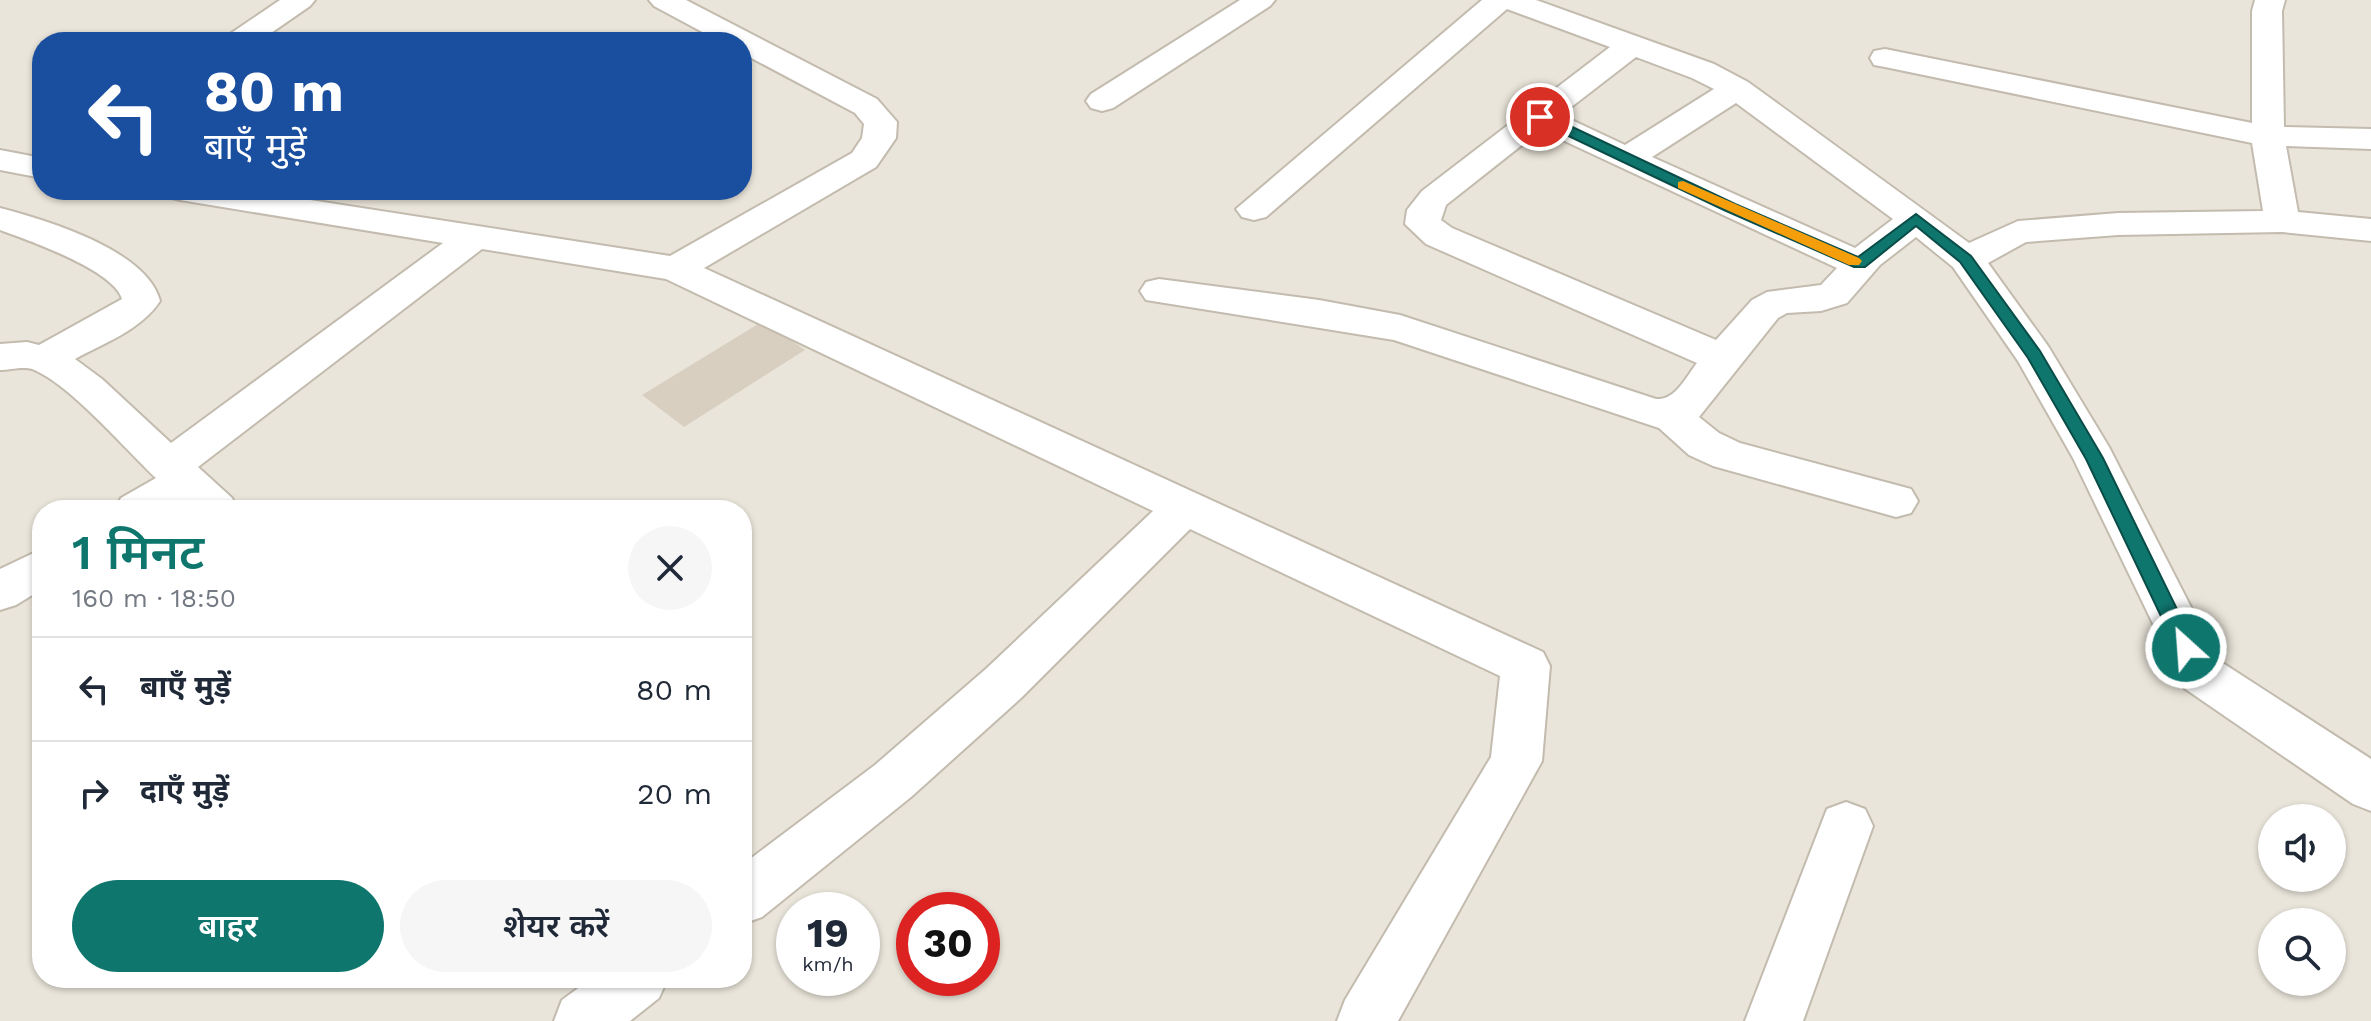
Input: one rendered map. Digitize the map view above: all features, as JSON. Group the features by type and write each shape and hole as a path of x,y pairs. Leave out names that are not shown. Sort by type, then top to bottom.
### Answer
{"street":[{"path":"253,32 300,0"},
{"path":"664,0 709,9 746,32"},
{"path":"1102,101 1260,0"},
{"path":"1254,209 1500,0"},
{"path":"1509,0 1703,71 1737,89 1966,259 2034,355 2094,458 2201,674 2371,788"},
{"path":"2270,0 2267,11 2268,136 2282,221"},
{"path":"675,269 864,160 879,138 881,122 866,106 752,36"},
{"path":"1632,45 1540,117 1518,130 1434,198 1425,210 1423,224 1439,236 1722,358"},
{"path":"1885,58 2268,136 2371,139"},
{"path":"1627,158 1737,89"},
{"path":"1540,117 1730,207 1860,264"},
{"path":"0,160 32,166"},
{"path":"243,200 675,269 1526,666 1516,761 1377,1017"},
{"path":"0,219 23,224 75,249 128,277 139,289 141,301 131,312 44,359"},
{"path":"1670,415 1686,406 1765,309 1780,301 1821,299 1834,294 1860,264 1916,219"},
{"path":"1966,259 2018,232 2118,224 2282,221 2371,230"},
{"path":"159,500 191,485 475,237"},
{"path":"1159,291 1319,313 1400,328 1653,413 1670,415 1704,444 1728,455 1896,501"},
{"path":"0,357 27,355 44,359 88,389 191,485"},
{"path":"752,890 893,781 1004,683 1184,508"},
{"path":"0,592 32,573"},
{"path":"1774,1021 1846,826"}],"shaded area":[{"path":"0,0 2371,0 2371,1021 0,1021"}],"building":[{"path":"763,321 805,350 684,427 642,395"}],"slow traffic":[{"path":"1683,185 1854,261"}],"route":[{"path":"1540,117 1730,207 1860,264 1916,219 1966,259 2034,355 2094,458 2186,648"}]}
